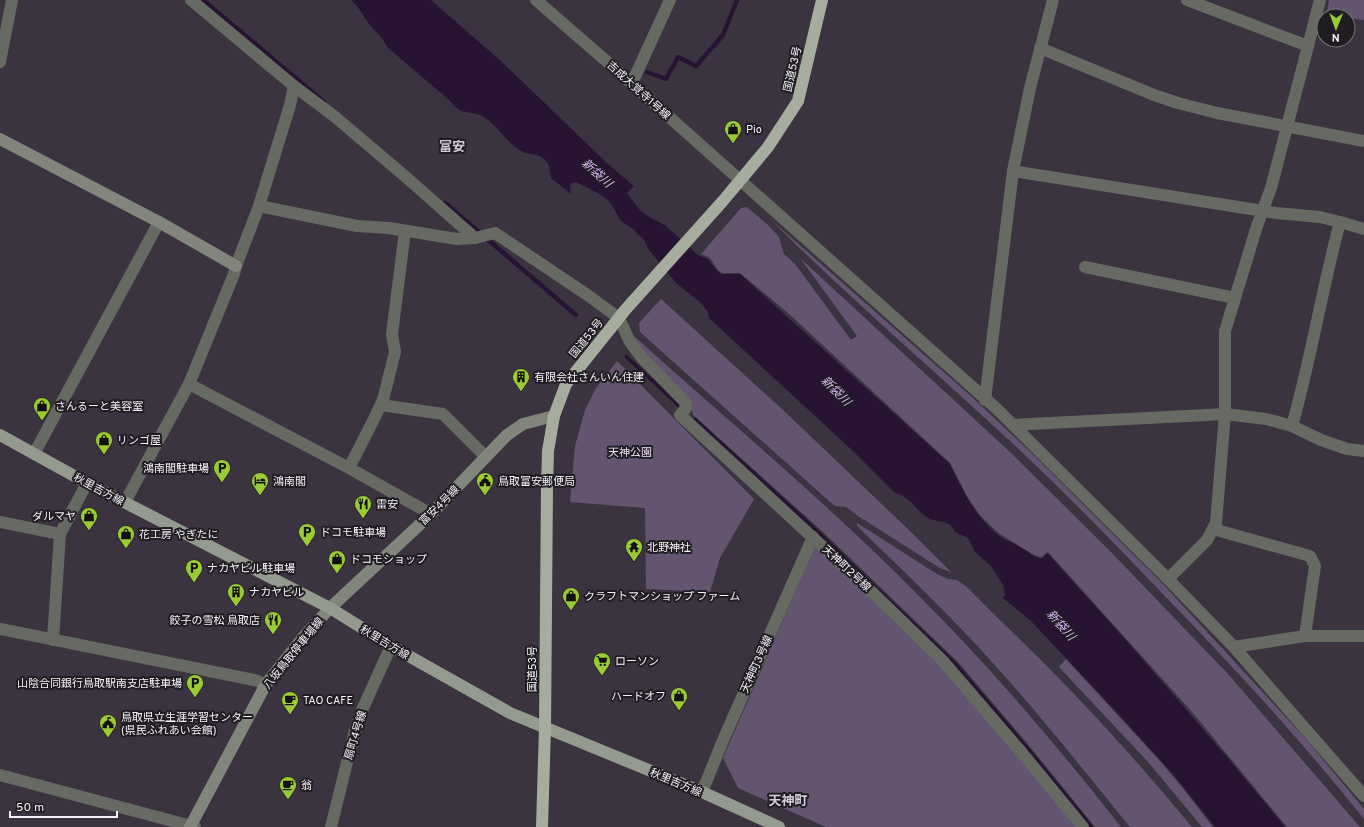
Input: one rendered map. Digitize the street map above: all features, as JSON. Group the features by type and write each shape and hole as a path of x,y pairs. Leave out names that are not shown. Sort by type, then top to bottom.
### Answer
{"highway":[{"name":"国道53号","path":"542,827 545,728 548,451 554,416 566,384 622,314 717,208 768,147 798,101 822,0"}],"main road":[{"name":"秋里吉方線","path":"0,436 87,483 330,608 391,646 510,713 702,792 779,827"}],"street":[{"path":"0,62 12,0"},
{"path":"191,0 294,86 340,121 475,238"},
{"name":"吉成大覚寺1号線","path":"536,0 550,5 632,83 740,181 1013,425 1168,579 1234,647 1364,796"},
{"path":"632,83 670,0"},
{"path":"985,400 1013,171 1030,88 1053,0"},
{"path":"1187,0 1308,46"},
{"path":"1168,579 1207,540 1216,523 1225,414 1226,331 1270,188 1320,0"},
{"path":"1040,48 1147,92 1178,103 1217,113 1364,142"},
{"path":"125,502 189,384 234,274 259,206 290,106 294,86"},
{"path":"0,138 159,222 236,266"},
{"path":"1013,171 1262,211 1320,217 1364,229"},
{"path":"259,206 357,226 405,231 457,239 475,238 495,233 586,294 622,314"},
{"path":"34,454 159,222"},
{"path":"1292,426 1308,364 1329,261 1340,222"},
{"path":"349,468 381,405 395,352 392,334 405,231"},
{"path":"1085,267 1235,298"},
{"name":"天神町2号線","path":"622,314 630,342 642,358 685,402 686,408 680,415 874,594 942,660 1023,754 1083,827"},
{"path":"189,384 349,468 431,514"},
{"path":"381,405 443,414 486,457"},
{"path":"1013,425 1225,414 1266,419 1292,426 1321,440 1348,449 1364,451"},
{"name":"富安4号線","path":"330,608 431,514 507,435 523,424 554,416"},
{"path":"53,640 60,534 87,483"},
{"path":"0,522 60,534"},
{"path":"1213,529 1310,556 1315,566 1305,636"},
{"name":"天神町3号線","path":"702,792 724,738 813,537"},
{"name":"八坂鳥取停車場線","path":"192,827 266,684 306,634 330,608"},
{"path":"0,630 254,680 266,684"},
{"path":"1234,647 1305,636 1364,636"},
{"name":"扇町4号線","path":"331,827 356,727 391,646"},
{"path":"0,775 192,827"}],"green space":[{"path":"1329,0 1364,0 1364,20 1356,19 1356,8 1328,8"},
{"path":"747,207 768,225 779,237 784,254 795,264 851,340 857,336 800,258 1010,452 1110,551 1228,674 1360,827 1287,827 1193,713 1048,552 1041,557 1034,555 1000,534 980,515 968,498 950,463 788,313 740,273 722,273 718,270 710,258 701,254 741,208"},
{"path":"769,218 972,397 1036,457 1163,584 1306,739 1364,809 1364,819 1290,731 1239,674 1187,618 1095,524 1028,458 832,279"},
{"path":"661,299 782,409 951,572 940,568 846,507 835,506 640,332 639,323"},
{"path":"634,336 845,524 940,617 1020,705 1121,827 1095,827 1027,743 958,662 822,531 693,415 690,402 637,344"},
{"name":"天神公園","path":"617,361 754,499 720,558 710,592 646,589 645,508 570,502 575,446 585,410 596,388"},
{"path":"857,523 937,574 948,579 957,580 967,587 1080,700 1192,827 1130,827 988,658 940,607 857,526"},
{"path":"818,548 940,666 986,716 1077,827 826,827 738,788 723,758 814,549"},
{"path":"1066,659 1159,760 1213,827 1202,827 1149,763 1059,667"}],"water":[{"name":"新袋川","path":"351,0 431,0 502,62 609,165 634,186 627,193 639,209 649,217 665,225 698,255 708,259 721,274 740,274 950,464 971,504 992,530 1003,538 1039,558 1042,559 1047,553 1168,688 1285,827 1215,827 1172,773 1123,719 1031,621 1003,598 1005,595 1003,585 991,566 975,552 968,538 955,532 950,525 925,516 905,497 895,493 854,452 709,318 708,312 700,302 676,283 649,250 644,240 633,229 621,221 610,202 601,195 576,182 570,184 571,194 551,178 548,164 543,158 521,151 483,116 458,109 387,47 382,38"},
{"path":"626,354 682,405 679,408 624,357"},
{"path":"695,417 811,523 956,662 1027,745 1094,827 1089,827 1023,746 692,420"}],"waterway":[{"path":"203,0 324,102"},
{"path":"647,72 666,79 678,57 696,66 723,35 737,0"},
{"path":"445,203 576,315"}],"place":[{"name":"Pio","path":"733,144"},
{"name":"有限会社さんいん住建","path":"521,392"},
{"name":"さんるーと美容室","path":"42,421"},
{"name":"リンゴ屋","path":"104,455"},
{"name":"鴻南閣駐車場","path":"222,483"},
{"name":"鴻南閣","path":"260,496"},
{"name":"鳥取富安郵便局","path":"485,496"},
{"name":"雷安","path":"363,519"},
{"name":"ダルマヤ","path":"89,531"},
{"name":"ドコモ駐車場","path":"307,547"},
{"name":"花工房 やぎたに","path":"126,549"},
{"name":"北野神社","path":"634,562"},
{"name":"ドコモショップ","path":"337,574"},
{"name":"ナカヤビル駐車場","path":"194,583"},
{"name":"ナカヤビル","path":"236,607"},
{"name":"クラフトマンショップ ファーム","path":"571,611"},
{"name":"餃子の雪松 鳥取店","path":"273,635"},
{"name":"ローソン","path":"602,676"},
{"name":"山陰合同銀行鳥取駅南支店駐車場","path":"195,698"},
{"name":"ハードオフ","path":"679,711"},
{"name":"TAO CAFE","path":"290,715"},
{"name":"鳥取県立生涯学習センター (県民ふれあい会館)","path":"108,738"},
{"name":"翁","path":"288,800"}],"district":[{"name":"富安","path":"452,146"},
{"name":"天神町","path":"788,800"}]}
